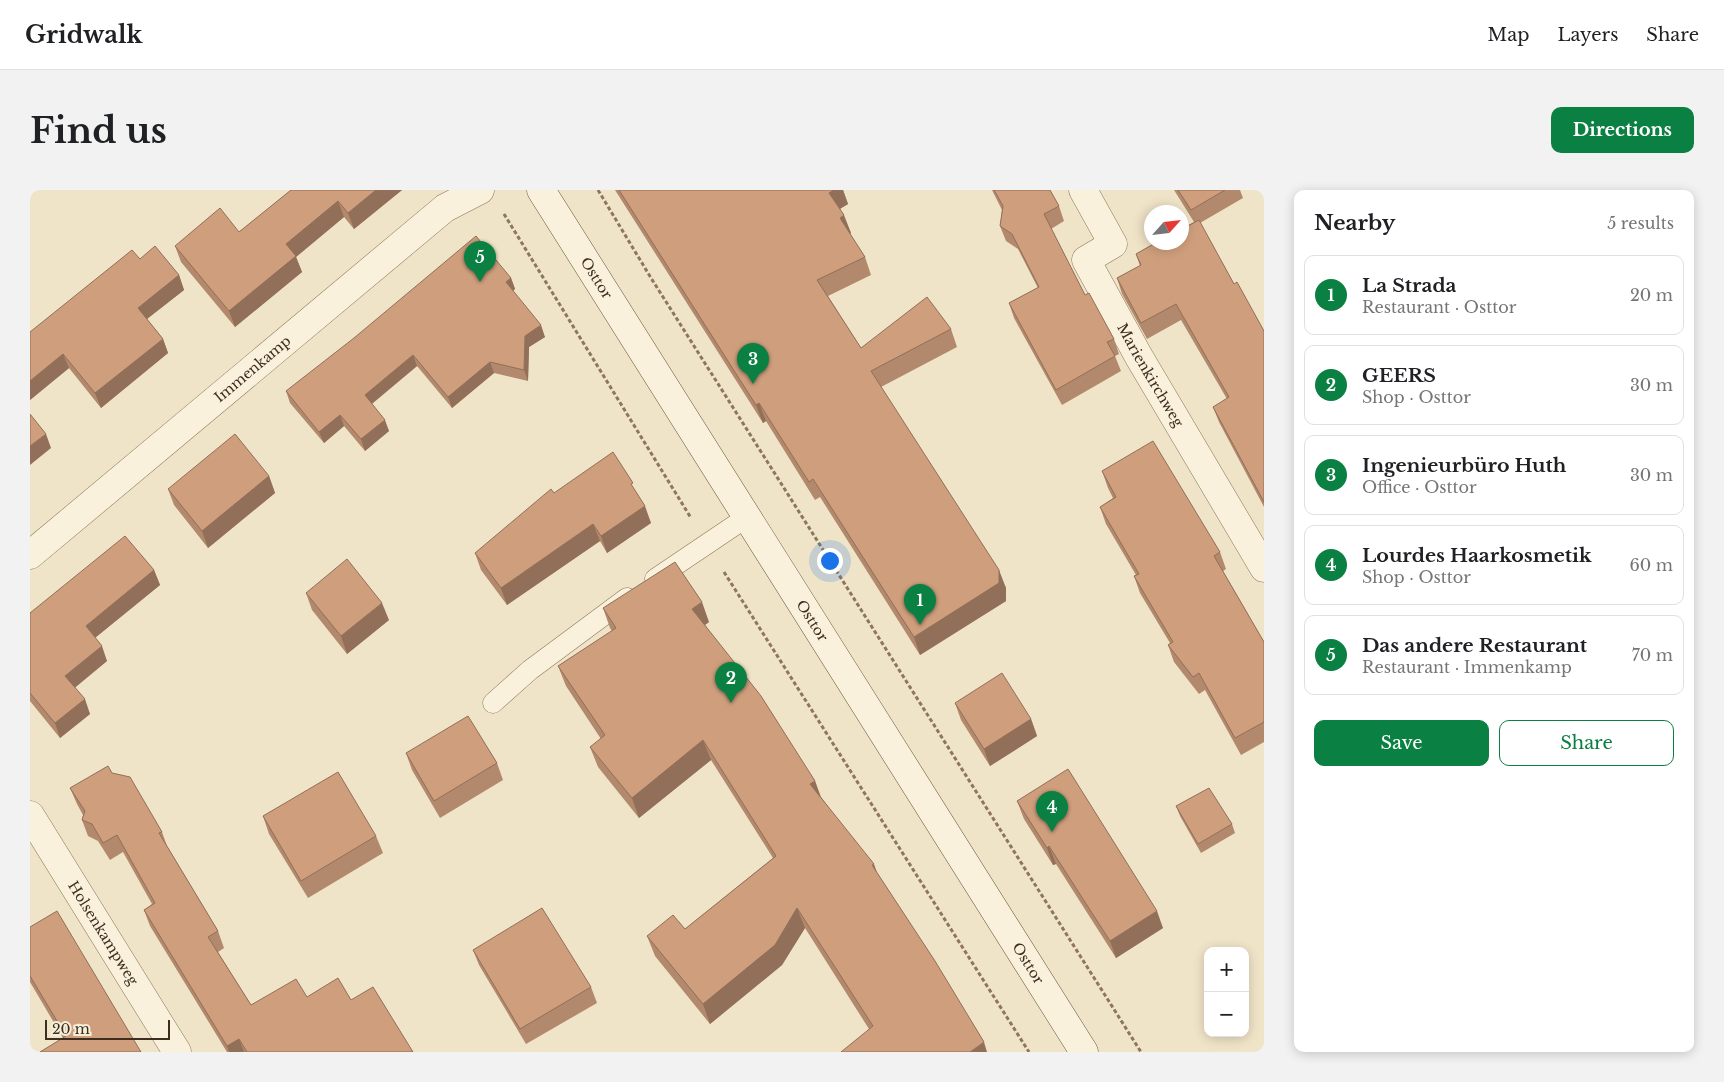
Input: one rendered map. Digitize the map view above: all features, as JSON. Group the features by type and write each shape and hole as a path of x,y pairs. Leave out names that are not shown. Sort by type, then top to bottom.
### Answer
{"street":[{"name":"Osttor","path":"540,190 1084,1052"},
{"name":"Marienkirchweg","path":"1083,190 1113,244 1086,260 1139,357 1264,568"},
{"name":"Immenkamp","path":"30,555 445,208 490,198"},
{"name":"Holsenkampweg","path":"30,814 177,1052"}],"lane":[{"path":"493,703 530,670 560,647 706,543 747,517"}],"path":[{"path":"598,190 651,278 1140,1052"},
{"path":"490,198 1029,1052"}],"building":[{"path":"291,190 376,190 348,213 338,201 286,244 296,256 229,311 175,246 220,208 239,232"},
{"path":"619,190 834,190 829,193 844,215 840,218 865,257 817,280 861,348 927,297 951,329 871,371 999,570 999,583 914,637 813,479 809,482 759,403 756,405"},
{"path":"994,190 1050,190 1059,206 1044,214 1085,295 1089,293 1114,339 1107,342 1115,356 1056,390 1009,303 1039,287 1012,234 1000,226 1003,206"},
{"path":"1178,190 1225,190 1191,210"},
{"path":"1199,220 1234,284 1237,282 1264,331 1264,502 1213,407 1229,397 1176,304 1141,323 1117,278 1141,265 1136,254 1144,249 1189,250 1189,225"},
{"path":"476,236 511,278 506,282 541,325 525,336 524,370 490,362 448,397 413,355 365,395 385,420 361,439 340,415 319,432 286,391 354,338"},
{"path":"155,246 179,275 138,308 163,339 95,393 63,354 30,381 30,332 132,250 140,259"},
{"path":"30,414 46,434 30,446"},
{"path":"235,434 269,476 202,531 168,489"},
{"path":"1153,441 1220,552 1214,556 1264,642 1264,722 1235,738 1199,673 1193,677 1168,645 1173,642 1134,576 1139,574 1100,507 1116,497 1102,471"},
{"path":"613,452 645,506 601,536 593,524 501,588 475,553 551,489 554,493"},
{"path":"125,536 154,570 86,626 102,646 65,676 85,699 55,723 30,693 30,613"},
{"path":"347,559 382,603 341,636 306,593"},
{"path":"675,562 702,602 692,609 761,696 815,781 810,784 874,864 872,865 935,961 984,1042 970,1052 841,1052 873,1026 797,908 775,945 703,1004 647,936 673,915 685,929 776,856 703,740 632,798 590,747 605,735 558,666 616,628 603,608"},
{"path":"1002,673 1031,719 984,749 955,703"},
{"path":"468,716 497,763 434,801 406,753"},
{"path":"108,766 112,773 130,777 162,832 159,833 218,931 208,937 251,1005 296,979 307,997 338,978 351,1000 373,987 413,1052 247,1052 239,1039 227,1046 144,910 155,903 117,835 103,843 92,824 82,820 85,811 70,788"},
{"path":"1068,769 1157,911 1110,941 1049,846 1047,848 1017,801"},
{"path":"338,772 376,836 301,881 263,816"},
{"path":"1209,788 1232,824 1198,844 1176,806"},
{"path":"542,908 591,987 520,1029 473,950"},
{"path":"57,911 141,1052 40,1052 66,1036 30,976 30,927"}],"place":[{"name":"Das andere Restaurant","path":"480,282"},
{"name":"Ingenieurbüro Huth","path":"753,384"},
{"name":"La Strada","path":"920,625"},
{"name":"GEERS","path":"731,703"},
{"name":"Lourdes Haarkosmetik","path":"1052,832"}]}
